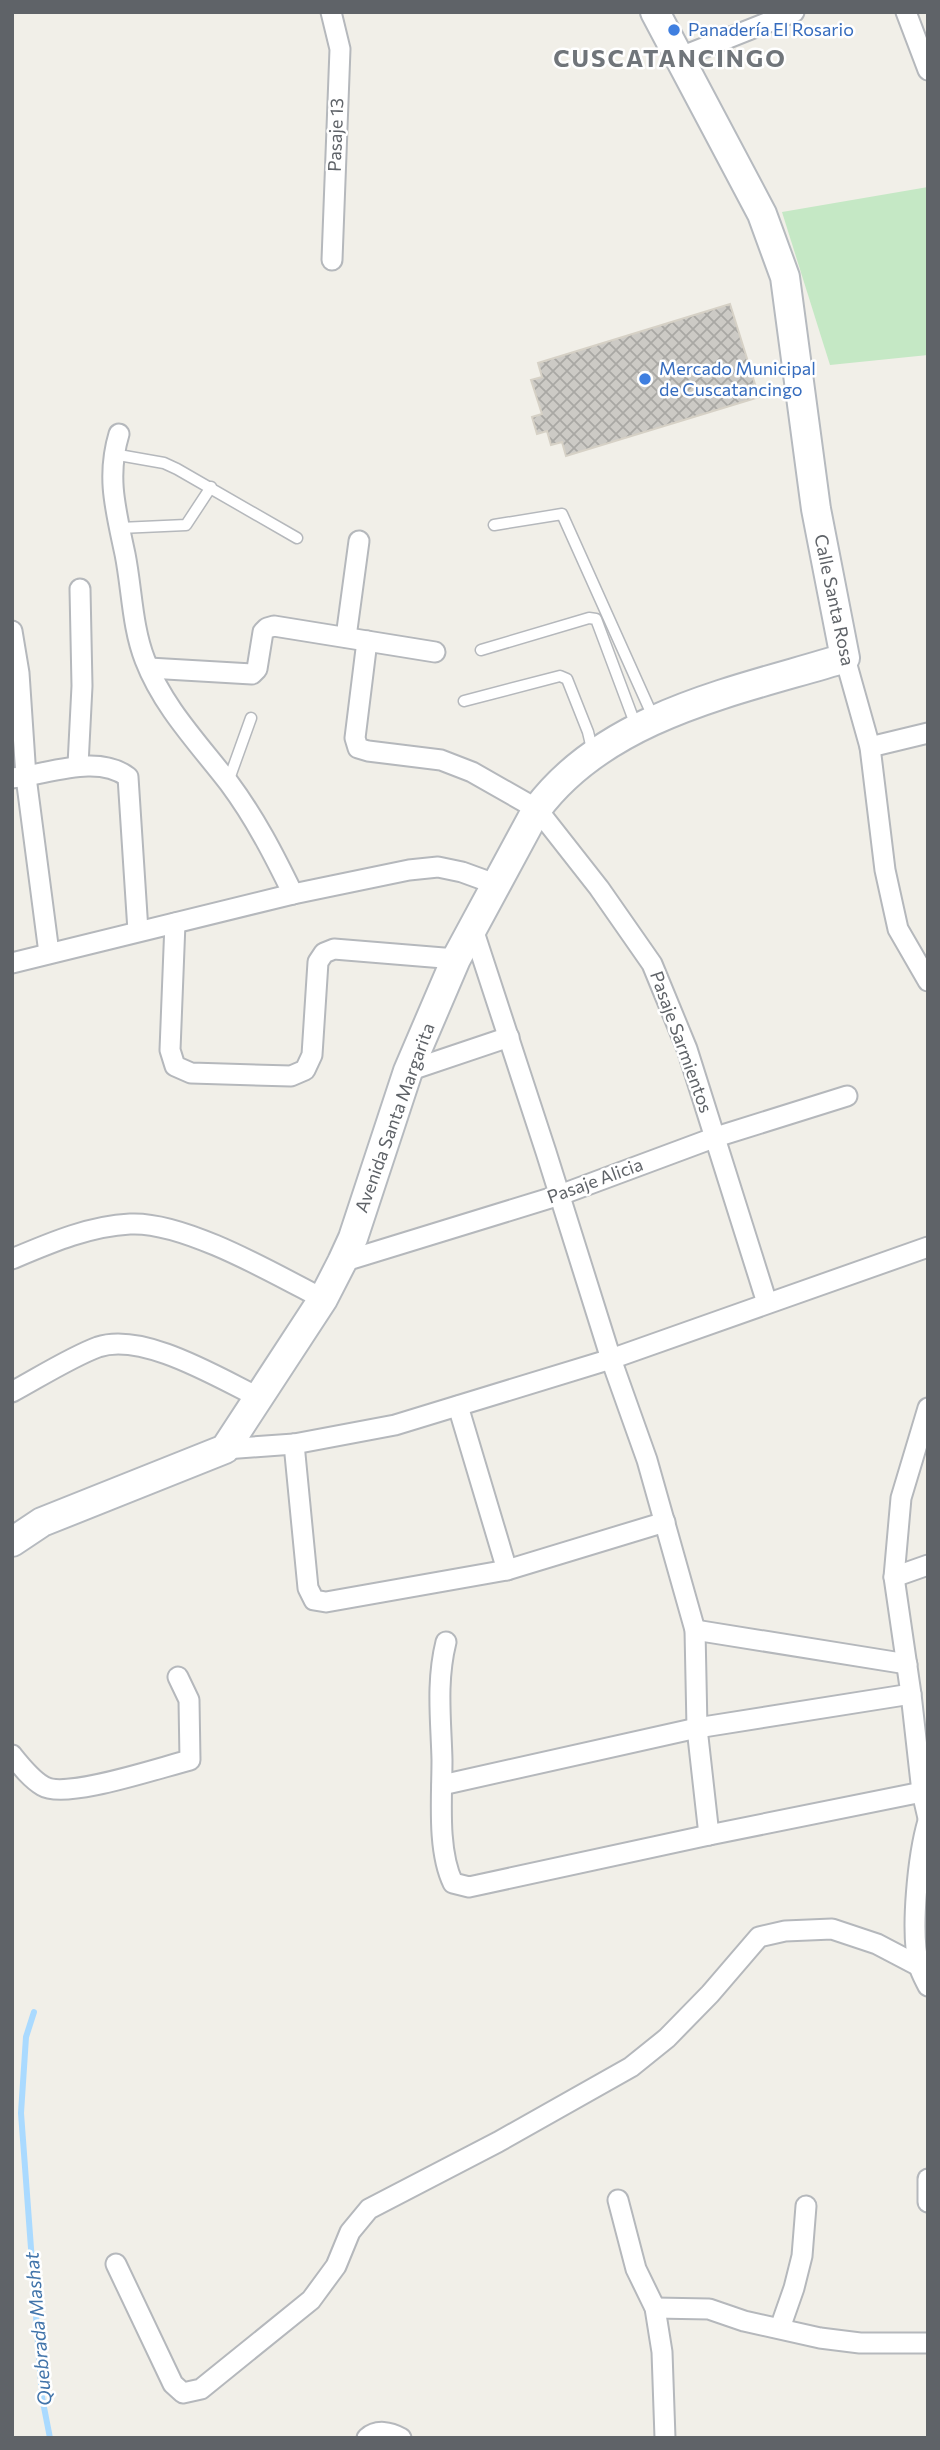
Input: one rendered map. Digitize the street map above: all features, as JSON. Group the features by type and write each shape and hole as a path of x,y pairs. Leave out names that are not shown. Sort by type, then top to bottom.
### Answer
{"street":[{"name":"Pasaje 13","path":"331,12 340,49 332,260"},
{"name":"Calle Santa Rosa","path":"655,12 762,214 785,277 816,509 845,658 870,747 886,870 898,929 928,981"},
{"path":"678,58 794,12"},
{"path":"906,12 928,70"},
{"path":"119,434 113,454 111,487 137,633 149,668 189,735 228,782 260,828 293,894"},
{"path":"346,637 359,541"},
{"path":"78,765 82,687 80,589"},
{"path":"149,668 252,674 257,668 263,632 271,627 435,652"},
{"path":"12,631 19,673 19,778 49,953"},
{"path":"367,640 355,738 358,748 441,760 472,772 537,809"},
{"name":"Avenida Santa Margarita","path":"225,1449 323,1298 342,1262 353,1238 408,1071 456,959 537,809 552,790 593,753 645,724 845,658"},
{"path":"870,747 928,733"},
{"path":"19,778 78,765 122,772 128,777 138,931"},
{"name":"Pasaje Sarmientos","path":"537,809 599,888 652,964 687,1049 767,1304"},
{"path":"12,963 293,894 409,870 438,867 495,884"},
{"path":"175,923 170,1050 176,1066 191,1073 291,1076 305,1070 312,1055 318,962 328,951 334,949 456,959"},
{"path":"473,929 611,1359 647,1460 695,1630 697,1728 709,1835"},
{"path":"408,1071 509,1037"},
{"name":"Pasaje Alicia","path":"342,1262 560,1195 716,1137 847,1096"},
{"path":"12,1259 69,1235 131,1224 168,1229 226,1250 323,1298"},
{"path":"12,1542 42,1522 225,1449 294,1444 395,1425 611,1359 928,1247"},
{"path":"12,1392 99,1347 132,1343 161,1352 258,1397"},
{"path":"458,1406 507,1570"},
{"path":"928,1408 901,1498 894,1577 922,1792 928,1819 920,1849 916,1936 919,1966 928,1986"},
{"path":"294,1444 309,1588 314,1600 326,1602 507,1570 664,1522"},
{"path":"894,1577 928,1565"},
{"path":"695,1630 907,1664"},
{"path":"446,1642 439,1690 441,1809 447,1871 453,1883 469,1887 922,1792"},
{"path":"12,1755 44,1787 64,1790 114,1783 139,1773 190,1760 188,1700 178,1677"},
{"path":"442,1785 697,1728 911,1694"},
{"path":"116,2264 173,2384 183,2393 201,2389 311,2300 336,2266 350,2232 369,2208 498,2142 631,2067 667,2038 710,1994 759,1937 785,1931 832,1929 877,1944 919,1966"},
{"path":"928,2179 928,2202"},
{"path":"618,2200 636,2269 655,2308 662,2352 665,2438"},
{"path":"780,2328 802,2256 806,2206"},
{"path":"655,2308 709,2309 744,2321 820,2338 860,2343 928,2343"},
{"path":"367,2438 372,2434 390,2432 401,2438"}],"lane":[{"path":"113,454 164,463 211,487 297,538"},
{"path":"120,528 186,525 211,487"},
{"path":"494,525 562,513 645,724"},
{"path":"481,650 589,618 596,619 645,724"},
{"path":"464,701 564,677 589,732 593,753"},
{"path":"228,782 251,718"}],"green space":[{"path":"928,187 928,355 830,365 782,212"}],"building":[{"name":"Mercado Municipal de Cuscatancingo","path":"730,304 759,397 566,456 562,442 551,445 547,431 537,434 532,417 542,414 531,380 542,377 538,363"}],"waterway":[{"name":"Quebrada Mashat","path":"34,2012 26,2037 21,2113 42,2397 50,2438"}],"place":[{"name":"Panadería El Rosario","path":"674,30"},
{"name":"Mercado Municipal de Cuscatancingo","path":"645,379"}],"district":[{"name":"CUSCATANCINGO","path":"670,59"}]}
